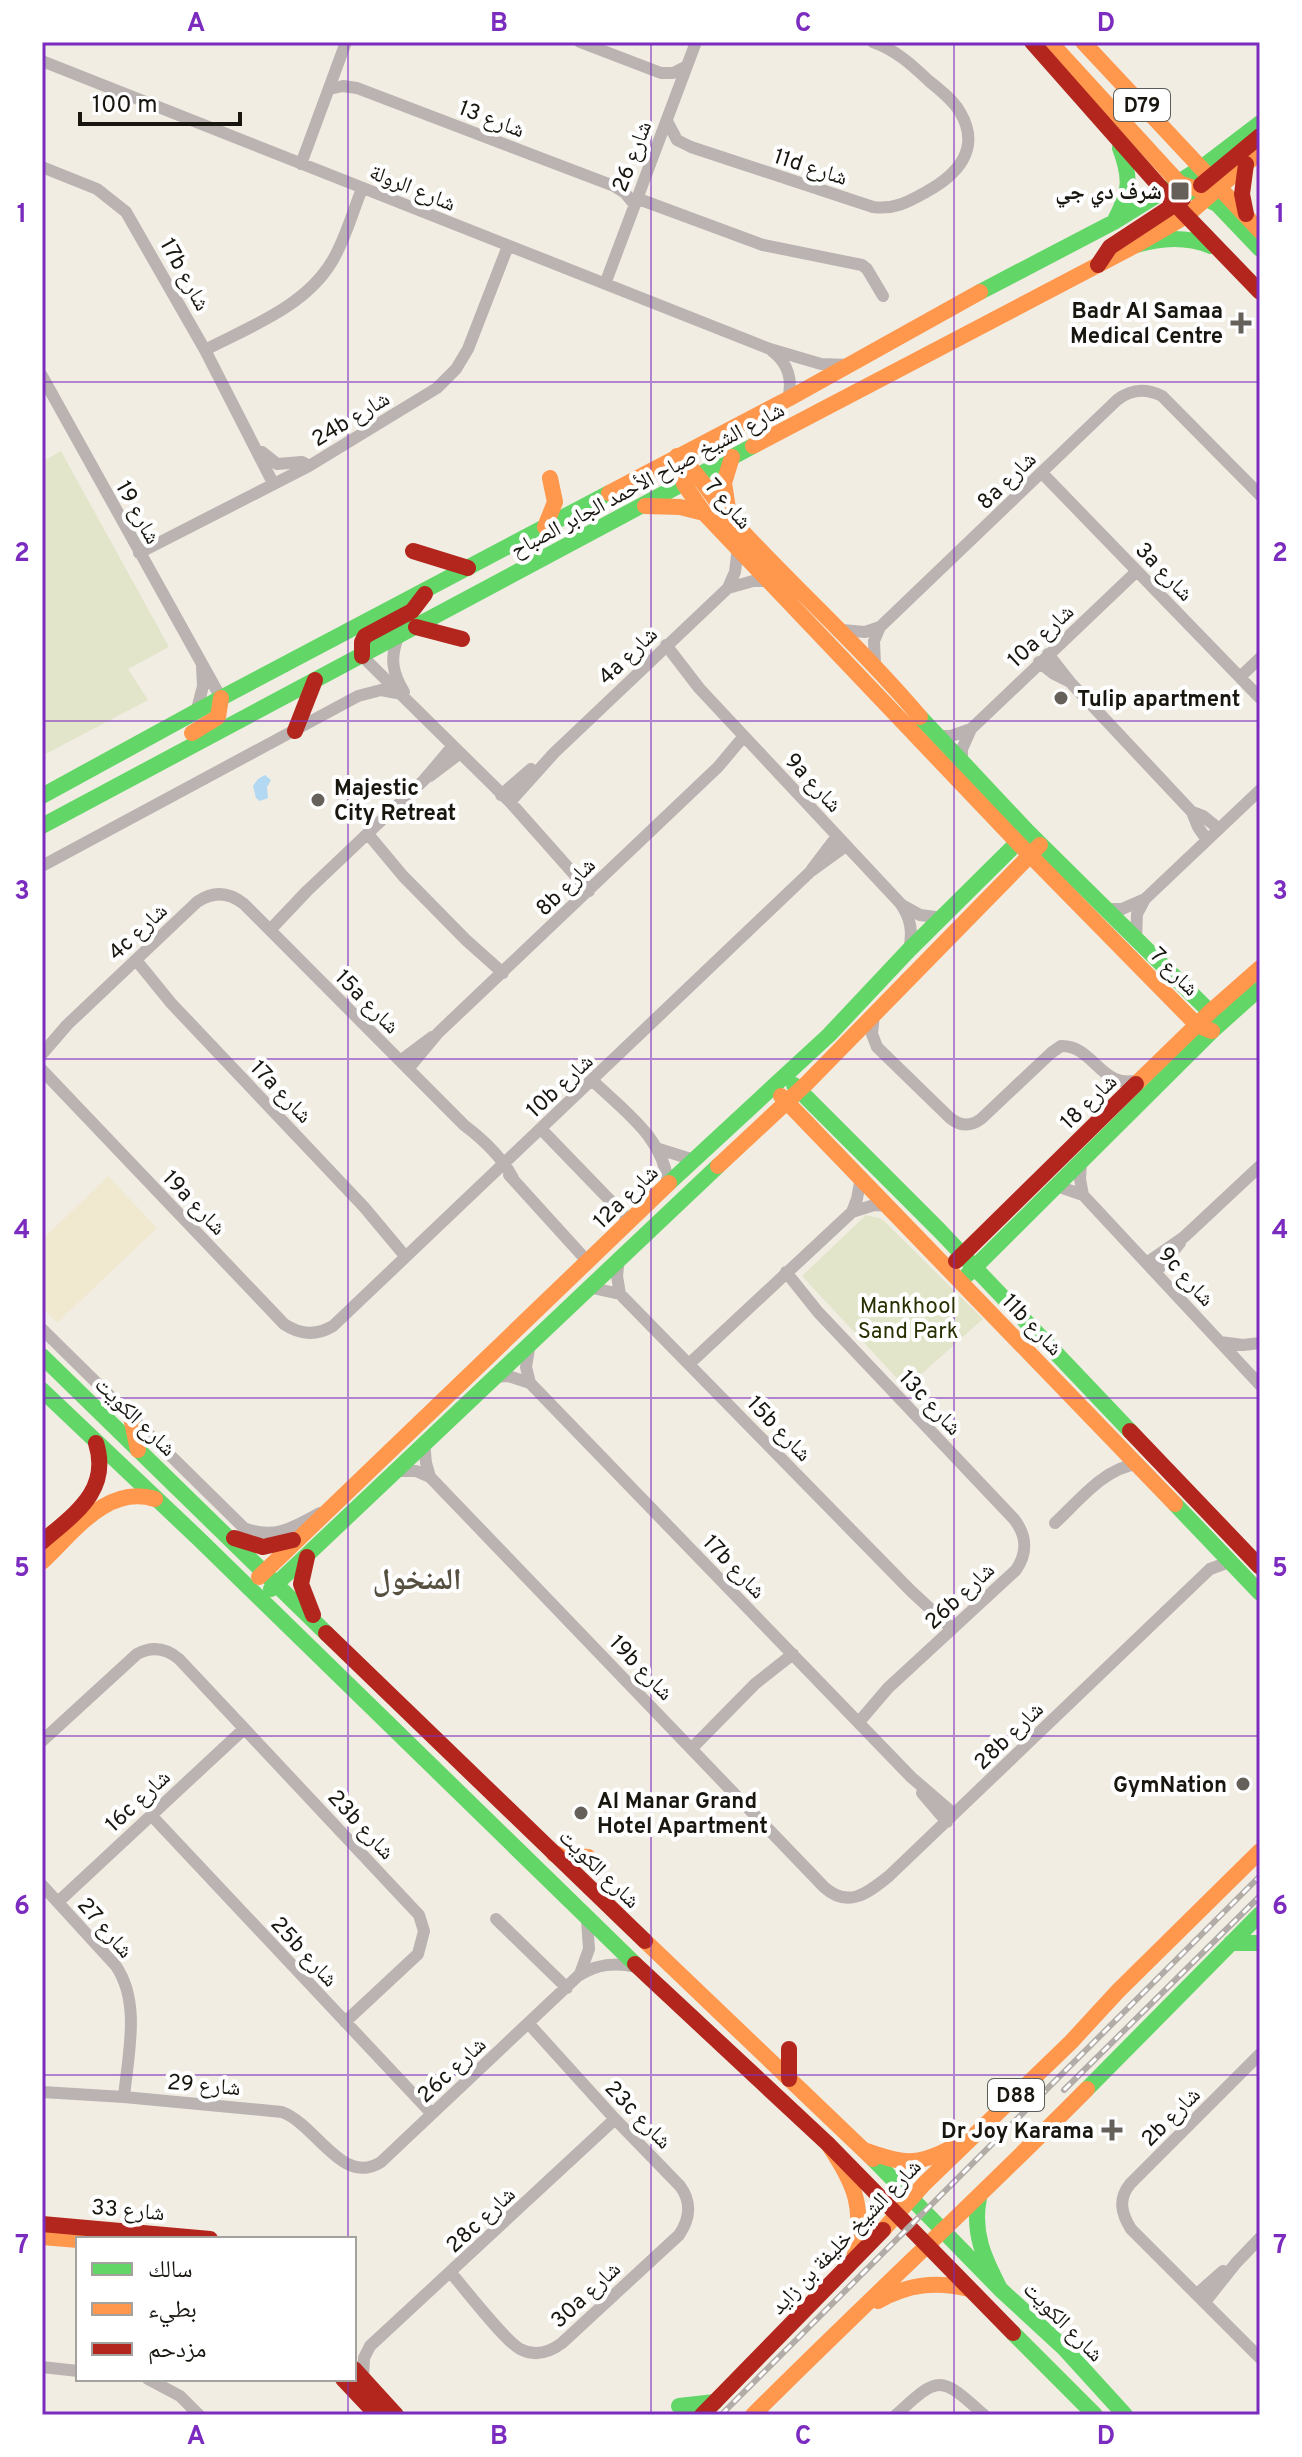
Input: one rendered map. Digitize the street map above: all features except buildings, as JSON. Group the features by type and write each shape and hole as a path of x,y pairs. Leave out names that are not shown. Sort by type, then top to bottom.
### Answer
{"main road":[{"name":"D79","path":"1032,42 1115,134 1247,217 1260,231"},
{"path":"1050,42 1260,249"},
{"name":"D79","path":"1083,42 1195,187"},
{"name":"شارع الشيخ صباح الأحمد الجابر الصباح","path":"42,826 644,507 691,476 1136,245 1181,210 1195,187 1260,123"},
{"path":"1114,222 1131,182 1115,134"},
{"path":"1195,187 1260,136"},
{"name":"شارع الشيخ صباح الأحمد الجابر الصباح","path":"42,796 221,698 788,399 1026,267 1114,222 1246,164 1260,152"},
{"path":"1246,164 1242,194 1247,217"},
{"name":"D79","path":"1195,187 1181,210 1260,292"},
{"path":"1098,265 1110,247 1181,210"},
{"path":"1136,245 1166,237 1181,237 1202,242 1221,252"},
{"path":"691,476 706,453 772,416 788,399"},
{"name":"شارع 7","path":"677,456 729,517 875,664 962,763 1029,844 1049,874 1209,1024"},
{"path":"729,517 724,500 724,483 732,457"},
{"name":"شارع 7","path":"691,476 704,513 1000,823 1105,909 1209,1024"},
{"path":"544,529 555,502 550,478"},
{"path":"644,507 680,507 704,513"},
{"path":"413,551 468,568"},
{"path":"362,656 365,636 412,611 428,589"},
{"path":"416,627 462,639"},
{"path":"295,731 315,680"},
{"path":"166,759 179,742 215,720 220,712 221,698"},
{"path":"1000,823 1003,843 1000,861"},
{"name":"12a شارع","path":"256,1580 668,1184 829,1035 909,950 1000,861 1029,844"},
{"name":"12a شارع","path":"261,1600 393,1471 820,1070 1011,875 1029,844"},
{"path":"1011,875 1032,870 1049,874"},
{"name":"شارع 18","path":"961,1281 997,1249 1081,1163 1260,968"},
{"name":"شارع 18","path":"949,1267 1142,1079 1209,1024 1260,988"},
{"path":"820,1070 815,1093 821,1114"},
{"name":"11b شارع","path":"779,1081 793,1096 821,1114 939,1230 1260,1567"},
{"name":"11b شارع","path":"793,1096 803,1118 1260,1593"},
{"path":"770,1117 788,1115 803,1118"},
{"path":"939,1230 967,1236 991,1229"},
{"path":"993,1288 991,1265 997,1249"},
{"name":"شارع الكويت","path":"42,1356 228,1536 256,1580 261,1600 587,1920 828,2144 1095,2415"},
{"path":"42,1373 49,1376 107,1431 132,1444 131,1417"},
{"name":"شارع الكويت","path":"42,1390 199,1539 214,1545 256,1580 277,1583 319,1627 912,2197 1000,2289 1064,2348 1125,2415"},
{"path":"96,1442 102,1460 97,1487"},
{"path":"42,1542 109,1477 118,1478 122,1486 116,1498"},
{"path":"42,1562 102,1506 116,1498 135,1494 158,1500"},
{"path":"228,1536 263,1547 298,1538"},
{"path":"308,1554 301,1584 319,1627"},
{"name":"شارع الشيخ خليفة بن زايد","path":"702,2415 853,2262 912,2197 1260,1851"},
{"path":"554,1854 588,1857"},
{"name":"D88","path":"753,2415 851,2317 979,2197 1260,1914"},
{"path":"1231,1943 1260,1943"},
{"path":"789,2049 789,2079"},
{"path":"864,2150 893,2161 915,2164 933,2158 976,2133"},
{"path":"828,2144 856,2188 862,2208 862,2227 853,2262"},
{"path":"979,2197 974,2215 975,2234 1000,2289"},
{"name":"شارع 33","path":"42,2224 188,2237"},
{"name":"شارع 33","path":"42,2237 76,2240"},
{"path":"851,2317 891,2293 918,2284 946,2282 969,2289"},
{"path":"1054,2375 1055,2365 1064,2360 1073,2363 1088,2376"},
{"path":"359,2374 396,2415"},
{"path":"345,2381 377,2415"},
{"path":"679,2406 715,2402"}],"street":[{"path":"301,164 346,42"},
{"path":"580,42 661,73 673,73 687,66"},
{"name":"شارع 26","path":"605,284 696,42"},
{"name":"11d شارع","path":"667,121 672,135 684,144 873,207 893,207 906,203 952,177 959,169 967,146 967,134 960,112 907,60 873,42"},
{"name":"شارع الرولة","path":"42,61 770,349 821,364 852,364"},
{"name":"شارع 13","path":"329,89 343,86 357,88 614,186 635,201 773,248 862,265 883,296"},
{"name":"17b شارع","path":"42,167 97,189 126,212 205,350 273,483"},
{"path":"205,350 281,310 312,287 335,256 362,189"},
{"name":"24b شارع","path":"139,553 309,466 426,396 447,379 468,349 508,246"},
{"path":"770,349 784,362 788,371 788,399"},
{"name":"شارع 19","path":"42,376 221,698"},
{"name":"8a شارع","path":"880,627 1123,395 1147,391 1168,401 1260,495"},
{"path":"254,444 277,464 302,462 309,466"},
{"name":"3a شارع","path":"1042,473 1260,698"},
{"path":"728,588 735,572 738,547"},
{"name":"10a شارع","path":"971,729 1137,571"},
{"path":"728,588 744,582 770,581"},
{"name":"4a شارع","path":"506,798 728,588"},
{"path":"842,630 865,632 880,627"},
{"path":"875,664 873,649 880,627"},
{"path":"398,637 392,667 414,709"},
{"name":"9a شارع","path":"662,649 683,677 699,688 900,903 912,930 909,950"},
{"path":"362,656 592,888"},
{"path":"1044,658 1192,812 1207,840"},
{"path":"1240,677 1260,658"},
{"path":"196,713 203,686 202,667"},
{"path":"42,866 366,693 381,690 397,693"},
{"path":"936,736 971,729"},
{"path":"962,763 962,749 971,729"},
{"name":"8b شارع","path":"404,1065 747,739"},
{"path":"267,927 455,750"},
{"path":"1105,909 1130,907 1145,899 1260,790"},
{"path":"1192,812 1219,829"},
{"path":"365,836 500,976"},
{"name":"10b شارع","path":"333,1326 842,841"},
{"name":"4c شارع","path":"42,1054 67,1025 203,898 224,894 244,904"},
{"path":"1136,940 1137,914 1145,899"},
{"name":"9a شارع","path":"900,903 920,915 943,918"},
{"name":"15a شارع","path":"244,904 464,1125 488,1144 502,1166 588,1262"},
{"name":"17a شارع","path":"132,963 155,992 171,1003 408,1254"},
{"path":"874,1012 872,1034 882,1053 950,1118 962,1125 981,1119 1061,1046 1079,1050 1114,1079 1128,1082 1142,1079"},
{"name":"4c شارع","path":"42,1043 67,1025"},
{"name":"19a شارع","path":"42,1070 284,1324 296,1331 310,1333 333,1326"},
{"path":"596,1078 659,1149 666,1166 668,1184"},
{"path":"541,1129 630,1221"},
{"path":"659,1149 694,1160"},
{"path":"1081,1163 1083,1195"},
{"path":"1152,1267 1260,1166"},
{"path":"852,1212 861,1177"},
{"name":"9c شارع","path":"1057,1186 1083,1195 1260,1385"},
{"path":"686,1361 852,1212 874,1205 889,1206"},
{"path":"588,1287 620,1294 617,1276 619,1258"},
{"name":"13c شارع","path":"782,1275 1014,1519"},
{"name":"15b شارع","path":"620,1294 949,1632"},
{"path":"42,1329 244,1528 267,1535 277,1534 326,1510"},
{"path":"1218,1341 1235,1345 1260,1343"},
{"path":"530,1343 526,1367 530,1383"},
{"path":"1260,1366 1260,1385"},
{"path":"494,1377 516,1377 530,1383"},
{"name":"17b شارع","path":"530,1383 950,1818"},
{"path":"424,1442 430,1477"},
{"path":"1109,1475 1116,1460 1117,1443"},
{"path":"1055,1523 1109,1475 1122,1467 1137,1464"},
{"path":"393,1471 416,1471 430,1477"},
{"name":"19b شارع","path":"430,1477 824,1887"},
{"name":"26b شارع","path":"855,1718 1021,1562 1024,1535 1014,1519"},
{"path":"1210,1569 1214,1548"},
{"name":"28b شارع","path":"824,1887 835,1896 848,1899 867,1894 1210,1569 1229,1562"},
{"name":"23b شارع","path":"42,1741 137,1654 156,1649 169,1652 179,1659 415,1909 422,1923 424,1939 418,1954 345,2022"},
{"path":"689,1744 790,1651"},
{"name":"16c شارع","path":"58,1902 244,1729"},
{"name":"25b شارع","path":"151,1815 432,2114"},
{"name":"شارع 27","path":"42,1885 116,1966 128,1990 131,2008 124,2097"},
{"path":"496,1919 567,1988"},
{"name":"26c شارع","path":"342,2163 362,2169 375,2166 567,1988 578,1976 589,1949 587,1920"},
{"path":"578,1976 610,1964 636,1967"},
{"name":"23c شارع","path":"529,2024 684,2191 688,2214 683,2228 673,2240"},
{"name":"2b شارع","path":"1201,2298 1131,2229 1122,2214 1122,2198 1130,2184 1260,2054"},
{"name":"شارع 29","path":"42,2092 282,2112 302,2122 342,2163"},
{"name":"28c شارع","path":"356,2350 370,2346 615,2119"},
{"path":"1260,2238 1201,2298 1260,2358"},
{"name":"30a شارع","path":"451,2273 513,2344 529,2353 547,2352 562,2343 673,2240"},
{"path":"359,2374 370,2346"},
{"path":"42,2367 76,2371"},
{"path":"152,2381 180,2396 199,2415"},
{"path":"896,2415 923,2390 939,2384 955,2389 984,2415"},
{"path":"1077,2396 1079,2415"}],"green space":[{"path":"61,451 169,647 128,669 148,700 42,756 42,462"},
{"name":"Mankhool Sand Park","path":"866,1215 882,1219 983,1319 906,1388 802,1276"}],"sand":[{"path":"108,1176 157,1228 57,1323 42,1307 42,1240"}],"water":[{"path":"265,775 271,780 267,787 268,798 260,801 253,786"}],"railway":[{"path":"721,2415 1260,1876"},
{"path":"1064,2090 1260,1896"}],"traffic: fast":[{"path":"980,292 1114,222 1201,168 1260,123"},
{"path":"1114,222 1128,186 1120,148"},
{"path":"1195,193 1217,204 1260,249"},
{"path":"1136,245 1174,239 1211,246"},
{"path":"42,826 753,446"},
{"path":"42,796 609,493"},
{"path":"920,717 1028,832 1210,1012 1215,1028"},
{"path":"669,1183 829,1035 1028,832"},
{"path":"968,1274 1212,1031 1260,988"},
{"path":"794,1085 939,1230 1130,1431"},
{"path":"271,1589 718,1166"},
{"path":"42,1356 326,1633"},
{"path":"42,1390 635,1964"},
{"path":"1175,1504 1260,1593"},
{"path":"1087,2089 1260,1914"},
{"path":"1231,1943 1260,1943"},
{"path":"873,2159 1000,2289 1064,2348 1125,2415"},
{"path":"979,2198 978,2234 1000,2289"},
{"path":"1013,2333 1095,2415"},
{"path":"679,2406 715,2402"}],"traffic: slow":[{"path":"1050,42 1179,183 1203,191 1220,188"},
{"path":"1083,42 1260,231"},
{"path":"753,446 1136,245 1186,216 1260,152"},
{"path":"609,493 788,399 980,292"},
{"path":"677,456 684,484 704,513 1018,843 1197,1025 1212,1031"},
{"path":"677,456 697,475 728,516 874,665 920,717"},
{"path":"729,515 724,483 732,457"},
{"path":"545,527 555,502 550,478"},
{"path":"645,506 680,507 704,513"},
{"path":"192,733 218,717 221,698"},
{"path":"718,1166 807,1083 1040,845"},
{"path":"1136,1084 1260,968"},
{"path":"781,1096 1175,1504"},
{"path":"259,1577 669,1183"},
{"path":"131,1417 138,1450"},
{"path":"42,1562 79,1525 106,1505 121,1498 138,1496 155,1499"},
{"path":"883,2230 924,2184 1071,2042 1118,1991 1260,1851"},
{"path":"554,1854 588,1857"},
{"path":"645,1941 873,2159"},
{"path":"753,2415 1087,2089"},
{"path":"828,2144 856,2198 859,2225 854,2259"},
{"path":"864,2150 909,2161 929,2158 953,2147"},
{"path":"42,2237 76,2240"},
{"path":"878,2301 922,2286 945,2285 969,2289"}],"traffic: jam":[{"path":"1032,42 1176,205 1260,292"},
{"path":"1201,185 1260,136"},
{"path":"1246,164 1242,194 1246,214"},
{"path":"1098,265 1110,247 1183,199"},
{"path":"413,551 468,568"},
{"path":"362,656 365,636 412,611 425,594"},
{"path":"416,627 462,639"},
{"path":"295,731 315,680"},
{"path":"956,1261 1136,1084"},
{"path":"1130,1431 1260,1567"},
{"path":"42,1542 77,1511 94,1488 99,1460 96,1443"},
{"path":"234,1538 263,1547 293,1540"},
{"path":"307,1557 301,1584 313,1615"},
{"path":"326,1633 645,1941"},
{"path":"635,1964 828,2144 1013,2333"},
{"path":"789,2049 789,2079"},
{"path":"42,2224 188,2237"},
{"path":"702,2415 883,2230"},
{"path":"356,2371 396,2415"},
{"path":"345,2381 377,2415"}],"place":[{"name":"شرف دي جي","path":"1180,191"},
{"name":"Badr Al Samaa Medical Centre","path":"1241,323"},
{"name":"Tulip apartment","path":"1061,698"},
{"name":"Majestic City Retreat","path":"318,800"},
{"name":"GymNation","path":"1243,1784"},
{"name":"Al Manar Grand Hotel Apartment","path":"581,1813"},
{"name":"Dr Joy Karama","path":"1112,2130"}],"district":[{"name":"المنخول","path":"417,1579"}]}
